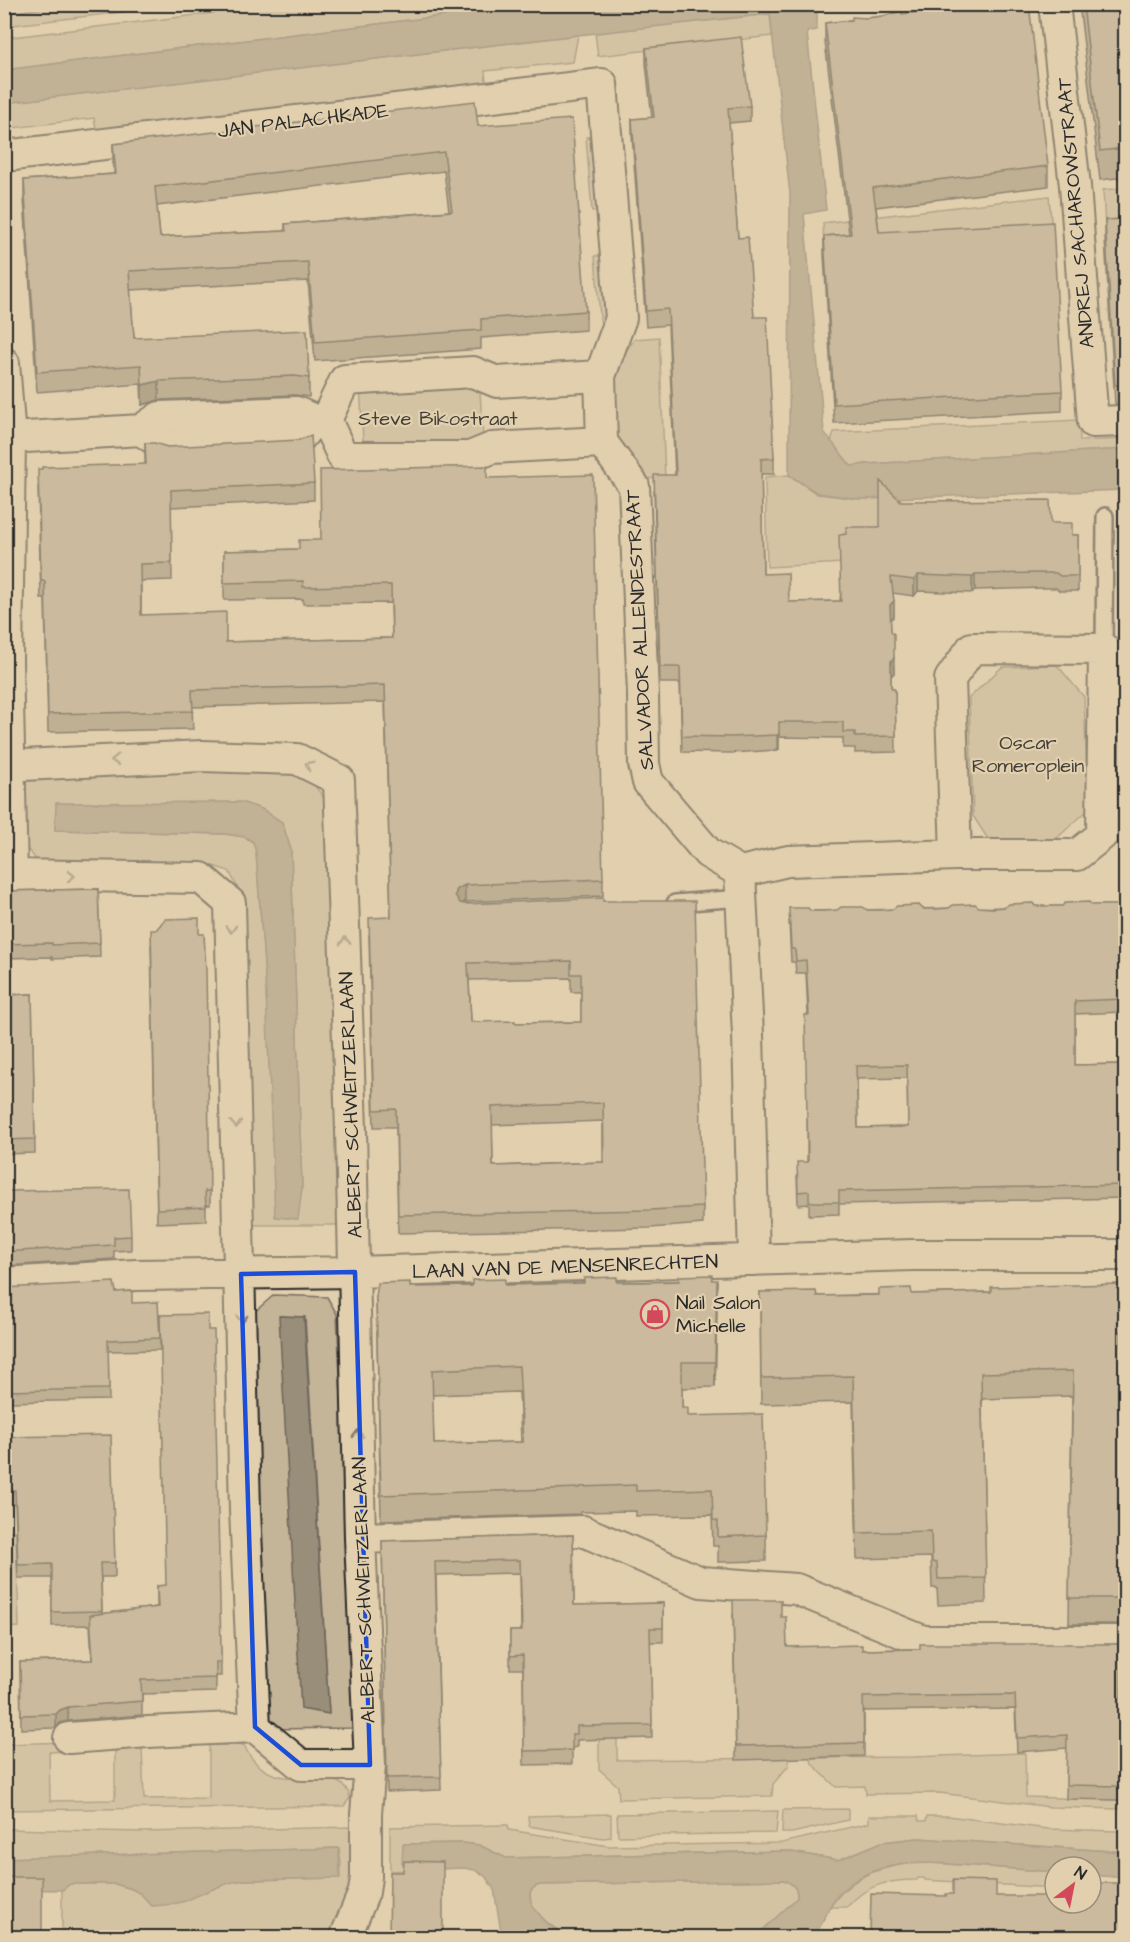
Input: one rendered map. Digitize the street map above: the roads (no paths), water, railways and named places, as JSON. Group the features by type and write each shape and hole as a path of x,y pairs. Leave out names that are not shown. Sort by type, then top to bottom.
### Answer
{"street":[{"name":"ANDREJ SACHAROWSTRAAT","path":"1054,4 1075,186 1093,422 1125,421"},
{"name":"JAN PALACHKADE","path":"4,156 602,84 621,318 600,376"},
{"path":"4,363 10,438 7,644 8,875 201,878 230,903 241,1274 245,1510 255,1727"},
{"path":"10,438 141,430 160,417 296,412 320,420 343,457 470,457 492,448 602,442 600,376 496,382 473,372 345,380 320,420"},
{"name":"SALVADOR ALLENDESTRAAT","path":"602,442 634,486 644,764 648,782 708,853 741,885"},
{"path":"754,1260 741,885 788,861 956,855 1077,855 1102,836 1104,650 972,648 950,679 956,855"},
{"name":"ALBERT SCHWEITZERLAAN","path":"7,766 202,756 297,759 339,780 355,1272 360,1538 370,1765 364,1892 345,1938"},
{"name":"LAAN VAN DE MENSENRECHTEN","path":"4,1283 136,1275 355,1272 913,1255 1125,1255"},
{"path":"360,1538 583,1531 701,1582 796,1589 923,1641 1125,1641"},
{"path":"69,1738 255,1727 301,1765 370,1765"}],"lane":[{"path":"1104,650 1106,516"},
{"path":"665,904 741,885"}],"place":[{"name":"Nail Salon Michelle","path":"655,1314"}],"park label":[{"name":"Steve Bikostraat","path":"438,418"},
{"name":"Oscar Romeroplein","path":"1028,754"}]}
